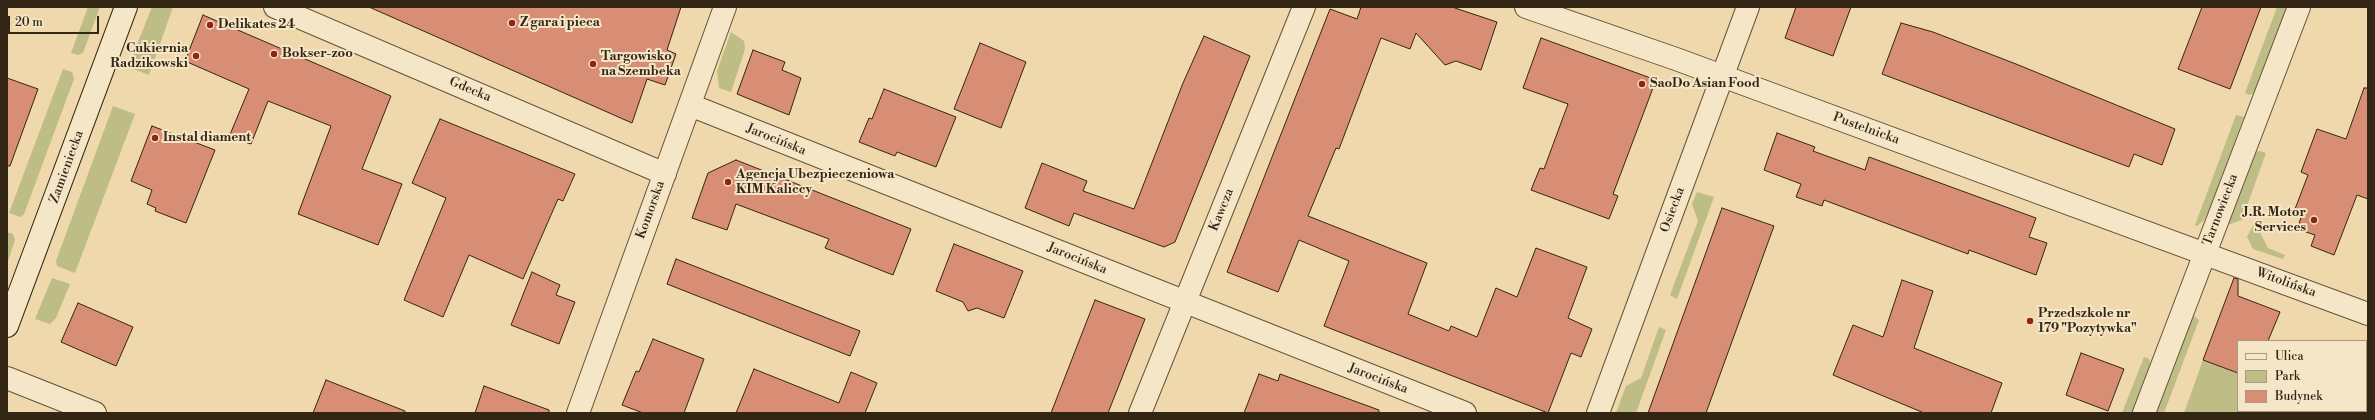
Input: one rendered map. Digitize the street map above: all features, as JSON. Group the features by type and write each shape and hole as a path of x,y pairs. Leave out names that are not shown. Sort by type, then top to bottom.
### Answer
{"street":[{"name":"Zamieniecka","path":"7,326 126,7"},
{"name":"Gdecka","path":"275,7 665,174"},
{"name":"Komorska","path":"578,413 725,7"},
{"name":"Kawcza","path":"1140,413 1304,7"},
{"name":"Pustelnicka","path":"1526,7 1722,76 2205,253"},
{"name":"Osiecka","path":"1598,413 1748,7"},
{"name":"Tarnowiecka","path":"2144,413 2299,7"},
{"name":"Jarocińska","path":"690,105 1465,413"},
{"name":"Witolińska","path":"2205,253 2368,314"},
{"path":"7,378 95,413"}],"green space":[{"path":"88,7 100,7 83,53 78,55 71,53"},
{"path":"152,7 173,7 149,75 128,67"},
{"path":"2277,7 2287,7 2255,93 2249,95 2245,93"},
{"path":"731,32 744,41 745,49 731,92 719,88 717,71"},
{"path":"63,69 72,72 74,79 24,214 20,217 9,213"},
{"path":"113,106 135,114 75,273 57,266 56,261"},
{"path":"2236,115 2244,117 2209,210 2204,220 2197,226 2195,225"},
{"path":"2260,151 2266,153 2242,220 2228,225 2255,152"},
{"path":"1697,192 1714,197 1677,299 1670,295 1698,221 1692,204"},
{"path":"2255,222 2268,248 2285,255 2283,259 2253,249 2247,237"},
{"path":"7,232 13,234 15,240 7,264"},
{"path":"52,278 70,284 56,318 50,324 35,319"},
{"path":"2193,315 2199,320 2164,413 2156,413"},
{"path":"1659,327 1666,330 1636,413 1616,413 1626,386 1641,378"},
{"path":"2144,357 2149,359 2151,364 2133,413 2122,413"},
{"path":"2203,360 2237,373 2237,412 2290,412 2289,413 2184,413"}],"building":[{"name":"Targowisko na Szembeka","path":"369,7 681,7 667,50 676,54 665,85 647,79 632,123"},
{"path":"1361,7 1452,7 1497,22 1481,70 1456,61 1445,65 1416,33 1410,49 1381,38 1339,149 1336,148 1308,216 1427,263 1408,314 1449,331 1451,326 1477,337 1496,288 1517,297 1536,248 1587,267 1568,318 1592,329 1581,357 1571,353 1548,413 1324,326 1349,261 1299,240 1278,292 1227,272 1330,9 1357,19"},
{"path":"1796,7 1851,7 1833,56 1785,38"},
{"path":"2202,7 2261,7 2230,89 2178,69"},
{"path":"203,15 391,96 362,169 402,184 378,245 298,214 331,126 268,101 251,144 229,137 249,89 185,61"},
{"path":"1901,23 1933,32 2016,64 2175,129 2162,165 2134,154 2129,167 1882,74"},
{"path":"1204,36 1250,56 1175,242 1164,247 1074,213 1069,226 1025,208 1042,163 1087,181 1083,191 1134,209 1183,83"},
{"path":"1541,38 1656,80 1613,194 1618,196 1609,219 1531,190 1540,168 1544,169 1568,104 1523,88"},
{"path":"980,43 1026,62 1001,128 954,109"},
{"path":"753,50 785,62 782,70 801,78 789,115 737,94"},
{"path":"7,78 38,89 10,166 7,166"},
{"path":"2364,88 2368,88 2368,199 2357,195 2334,255 2311,246 2315,235 2297,229 2303,212 2295,209 2308,175 2301,172 2317,129 2346,139"},
{"path":"884,89 956,117 936,167 897,152 895,156 859,142 869,118 872,119"},
{"path":"440,119 575,174 563,201 558,199 523,279 469,255 443,317 404,300 446,198 412,183"},
{"path":"152,126 215,150 186,223 155,211 156,208 147,204 152,190 131,181"},
{"path":"1777,133 1815,147 1813,151 1865,170 1869,157 2036,218 2029,237 2047,243 2036,275 1969,250 1968,254 1824,200 1822,206 1796,197 1801,184 1764,170"},
{"path":"736,160 911,229 893,275 825,248 829,239 736,204 727,230 692,218 708,173"},
{"path":"1722,208 1774,226 1706,413 1648,413"},
{"path":"954,244 1023,271 1004,318 977,308 968,311 963,302 936,291"},
{"path":"676,259 860,331 850,356 667,284"},
{"path":"532,272 560,285 556,295 575,302 559,344 511,325"},
{"path":"2234,278 2238,279 2238,296 2280,312 2268,340 2237,340 2237,373 2203,360"},
{"path":"1902,280 1933,291 1914,348 2002,383 1991,413 1924,413 1833,375 1853,325 1883,337"},
{"path":"1095,300 1145,319 1108,413 1051,413"},
{"path":"78,303 133,327 116,366 61,342"},
{"path":"653,339 704,359 684,413 643,413 622,405 636,371 639,372"},
{"path":"2081,353 2124,369 2108,411 2066,395"},
{"path":"754,369 839,403 851,372 877,383 865,413 736,413"},
{"path":"1259,374 1278,381 1280,374 1379,410 1379,413 1244,413"},
{"path":"326,380 405,411 405,413 313,413"},
{"path":"484,386 549,410 549,413 475,413"}],"place":[{"name":"Z gara i pieca","path":"512,23"},
{"name":"Delikates 24","path":"210,25"},
{"name":"Bokser-zoo","path":"274,54"},
{"name":"Cukiernia Radzikowski","path":"196,56"},
{"name":"Targowisko na Szembeka","path":"593,64"},
{"name":"SaoDo Asian Food","path":"1642,84"},
{"name":"Instal diament","path":"155,138"},
{"name":"Agencja Ubezpieczeniowa KIM Kaliccy","path":"728,182"},
{"name":"J.R. Motor Services","path":"2314,220"},
{"name":"Przedszkole nr 179 \"Pozytywka\"","path":"2030,321"}]}
